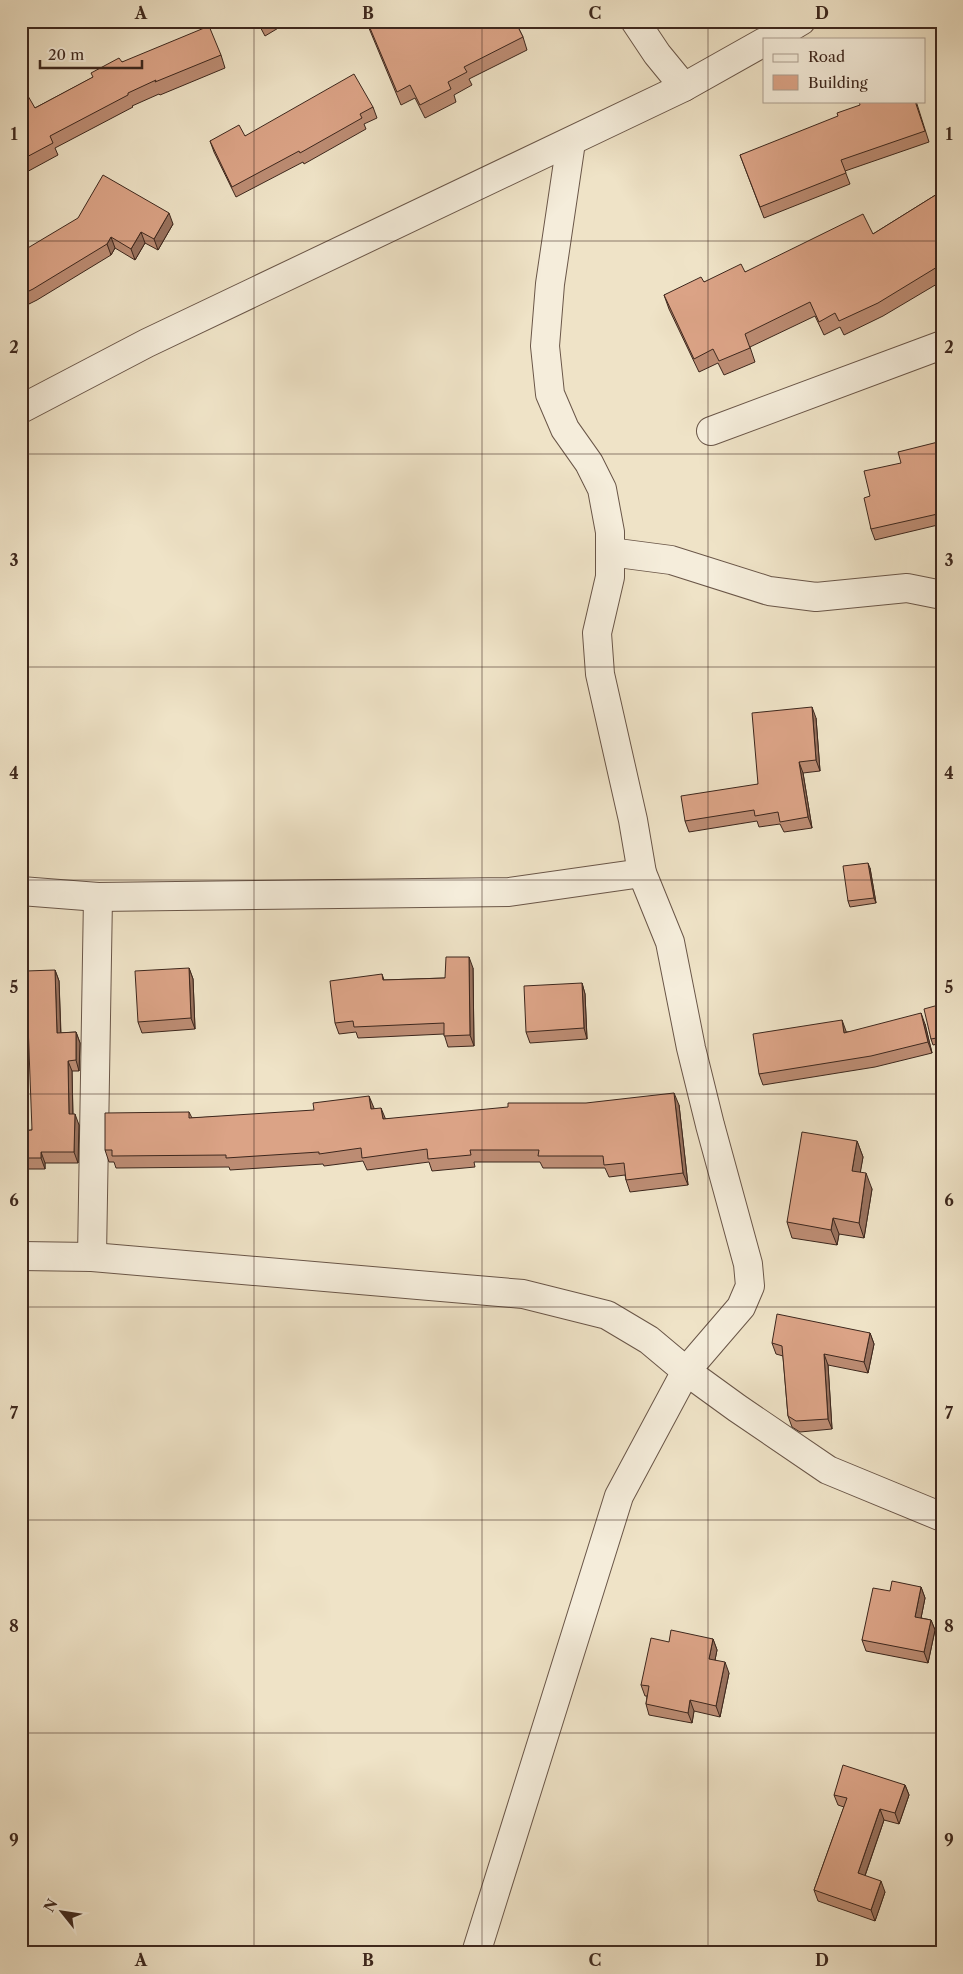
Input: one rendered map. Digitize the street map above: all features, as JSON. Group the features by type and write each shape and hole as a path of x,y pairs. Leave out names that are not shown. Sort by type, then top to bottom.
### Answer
{"street":[{"path":"635,21 656,54 684,88"},
{"path":"772,38 800,21"},
{"path":"21,409 147,343 684,88 763,43"},
{"path":"476,1953 619,1496 686,1371 741,1307 750,1286 748,1264 691,1048 670,942 642,873 633,820 600,674 597,632 610,577 610,532 602,489 589,462 566,428 550,394 545,346 550,284 571,142"},
{"path":"711,431 942,345"},
{"path":"610,552 671,560 719,576 778,592 816,597 907,588 942,595"},
{"path":"21,891 98,896 509,892 642,873"},
{"path":"92,1257 98,896"},
{"path":"21,1256 92,1257 522,1294 607,1315 649,1340 686,1371 828,1470 942,1517"}],"building":[{"path":"259,21 267,21 261,25"},
{"path":"367,21 515,21 523,37 464,67 467,72 448,82 451,89 420,105 410,85 397,92"},
{"path":"209,26 221,55 128,93 128,95 50,136 53,143 21,160 21,99 28,96 35,108 93,77 91,73 119,58 122,62"},
{"path":"354,74 373,107 360,114 362,118 300,153 299,151 232,187 210,141 239,125 245,136"},
{"path":"859,102 915,102 925,131 841,160 846,173 760,207 740,155 838,116 837,113 860,105"},
{"path":"103,175 169,213 154,239 141,232 131,249 111,237 107,244 21,295 21,252 78,218"},
{"path":"942,191 942,264 878,303 839,321 835,313 819,322 810,302 745,334 750,348 719,361 713,349 694,359 664,295 701,277 704,282 741,264 745,272 863,214 873,234"},
{"path":"938,442 942,456 942,513 871,529 864,498 870,496 864,471 901,463 898,452"},
{"path":"812,707 816,760 799,762 808,817 780,822 778,812 755,816 754,810 685,821 681,796 758,784 752,713"},
{"path":"868,863 874,898 848,901 843,866"},
{"path":"446,957 469,957 470,1035 444,1036 444,1023 354,1027 353,1021 335,1023 330,981 382,974 383,980 445,978"},
{"path":"189,968 191,1018 138,1022 135,971"},
{"path":"55,970 57,1033 76,1032 76,1060 68,1061 69,1114 75,1114 74,1152 41,1152 41,1158 21,1158 21,1131 32,1130 26,971"},
{"path":"582,983 584,1028 526,1032 524,986"},
{"path":"942,1004 942,1037 931,1039 924,1009"},
{"path":"921,1013 928,1042 871,1056 759,1074 753,1034 842,1020 844,1033"},
{"path":"674,1093 683,1173 626,1180 624,1163 604,1165 603,1156 538,1156 539,1150 470,1150 471,1155 428,1159 427,1149 362,1158 361,1148 319,1154 319,1152 226,1158 226,1155 112,1156 112,1150 105,1150 105,1113 189,1112 189,1118 314,1110 313,1103 369,1096 371,1109 381,1108 383,1119 508,1107 508,1103 586,1103"},
{"path":"802,1132 857,1141 852,1171 866,1173 859,1223 833,1218 831,1230 787,1222"},
{"path":"777,1314 870,1333 864,1362 824,1354 828,1419 796,1421 788,1416 782,1346 772,1343"},
{"path":"892,1581 921,1587 915,1617 931,1620 924,1652 862,1640 873,1588 890,1591"},
{"path":"671,1630 713,1639 709,1659 725,1662 716,1706 690,1700 688,1713 646,1704 649,1686 641,1685 651,1638 669,1642"},
{"path":"843,1765 905,1785 895,1813 880,1809 858,1873 881,1881 871,1910 814,1890 847,1798 834,1795"}]}
